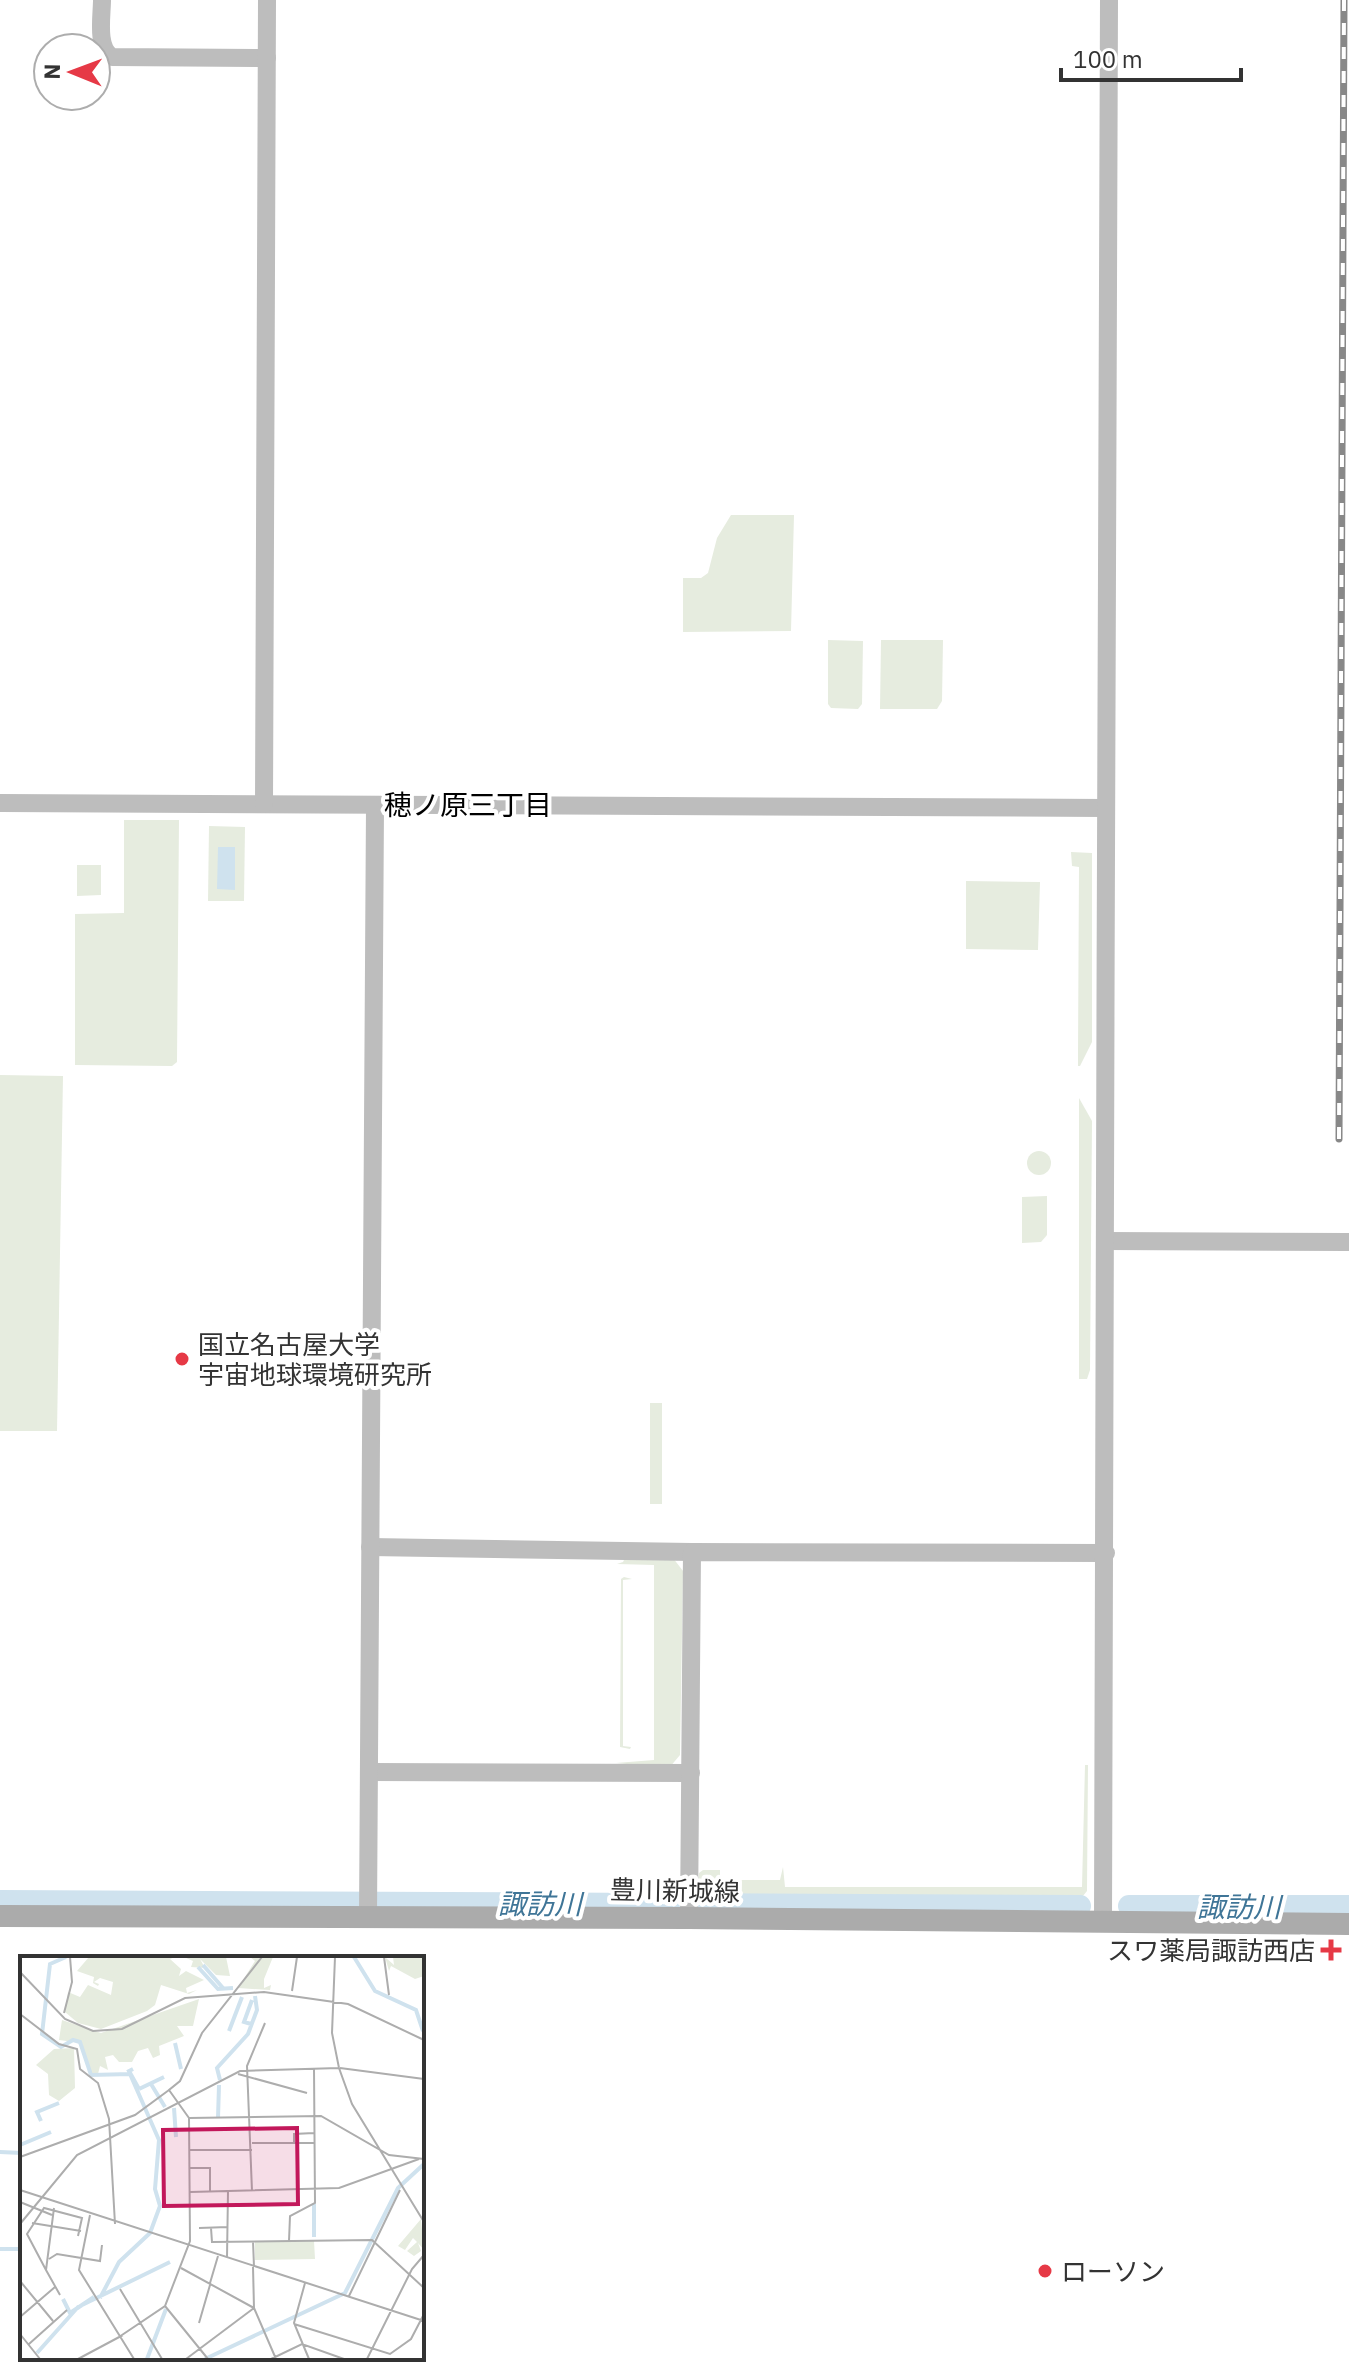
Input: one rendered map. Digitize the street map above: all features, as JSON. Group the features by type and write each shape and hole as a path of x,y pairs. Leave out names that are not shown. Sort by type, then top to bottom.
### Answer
{"main road":[{"name":"豊川新城線","path":"0,1916 368,1907 689,1907 1103,1921 1349,1924"}],"street":[{"path":"102,0 102,47 112,57 267,58"},
{"path":"264,804 267,0"},
{"path":"1103,1921 1109,0"},
{"path":"0,803 1105,808"},
{"path":"368,1907 375,806"},
{"path":"1105,1241 1349,1242"},
{"path":"370,1547 1106,1553"},
{"path":"689,1907 692,1552"},
{"path":"370,1772 691,1773"}],"shaded area":[{"path":"731,515 794,515 791,631 683,632 683,578 701,578 708,573 717,538"},
{"path":"828,640 863,641 862,704 858,709 831,708 828,704"},
{"path":"881,640 943,640 942,701 937,709 880,709"},
{"path":"124,820 179,820 177,1062 172,1066 75,1065 75,914 124,913"},
{"path":"209,826 245,827 244,901 208,901"},
{"path":"1071,852 1092,853 1092,1042 1080,1066 1079,867 1072,866"},
{"path":"77,865 101,865 101,895 77,896"},
{"path":"966,881 1040,882 1038,950 966,949"},
{"path":"0,1075 63,1076 57,1431 0,1431"},
{"path":"1079,1098 1092,1121 1090,1370 1087,1379 1079,1379"},
{"path":"1039,1151 1047,1155 1051,1163 1047,1171 1039,1175 1031,1171 1027,1163 1031,1155"},
{"path":"1047,1196 1047,1235 1041,1242 1022,1243 1022,1197"},
{"path":"650,1403 662,1403 662,1504 650,1504"},
{"path":"625,1558 673,1558 683,1571 680,1755 669,1768 616,1763 654,1760 654,1565 617,1564"},
{"path":"621,1579 632,1579 623,1580 623,1746 630,1749 620,1747"},
{"path":"1085,1765 1088,1765 1087,1891 1078,1902 714,1902 698,1884 699,1873 703,1870 720,1870 720,1880 780,1880 783,1867 785,1887 1082,1887"}],"water":[{"path":"218,847 235,847 235,890 217,889"}],"waterway":[{"name":"諏訪川","path":"0,1901 1080,1906"},
{"name":"諏訪川","path":"1129,1906 1349,1906"},
{"path":"0,2152 20,2153"},
{"path":"0,2249 20,2249"}],"railway":[{"path":"1339,1139 1344,0"}],"place":[{"name":"国立名古屋大学 宇宙地球環境研究所","path":"182,1359"},
{"name":"スワ薬局諏訪西店","path":"1331,1950"},
{"name":"ローソン","path":"1045,2271"}],"district":[{"name":"穂ノ原三丁目","path":"468,804"}]}
